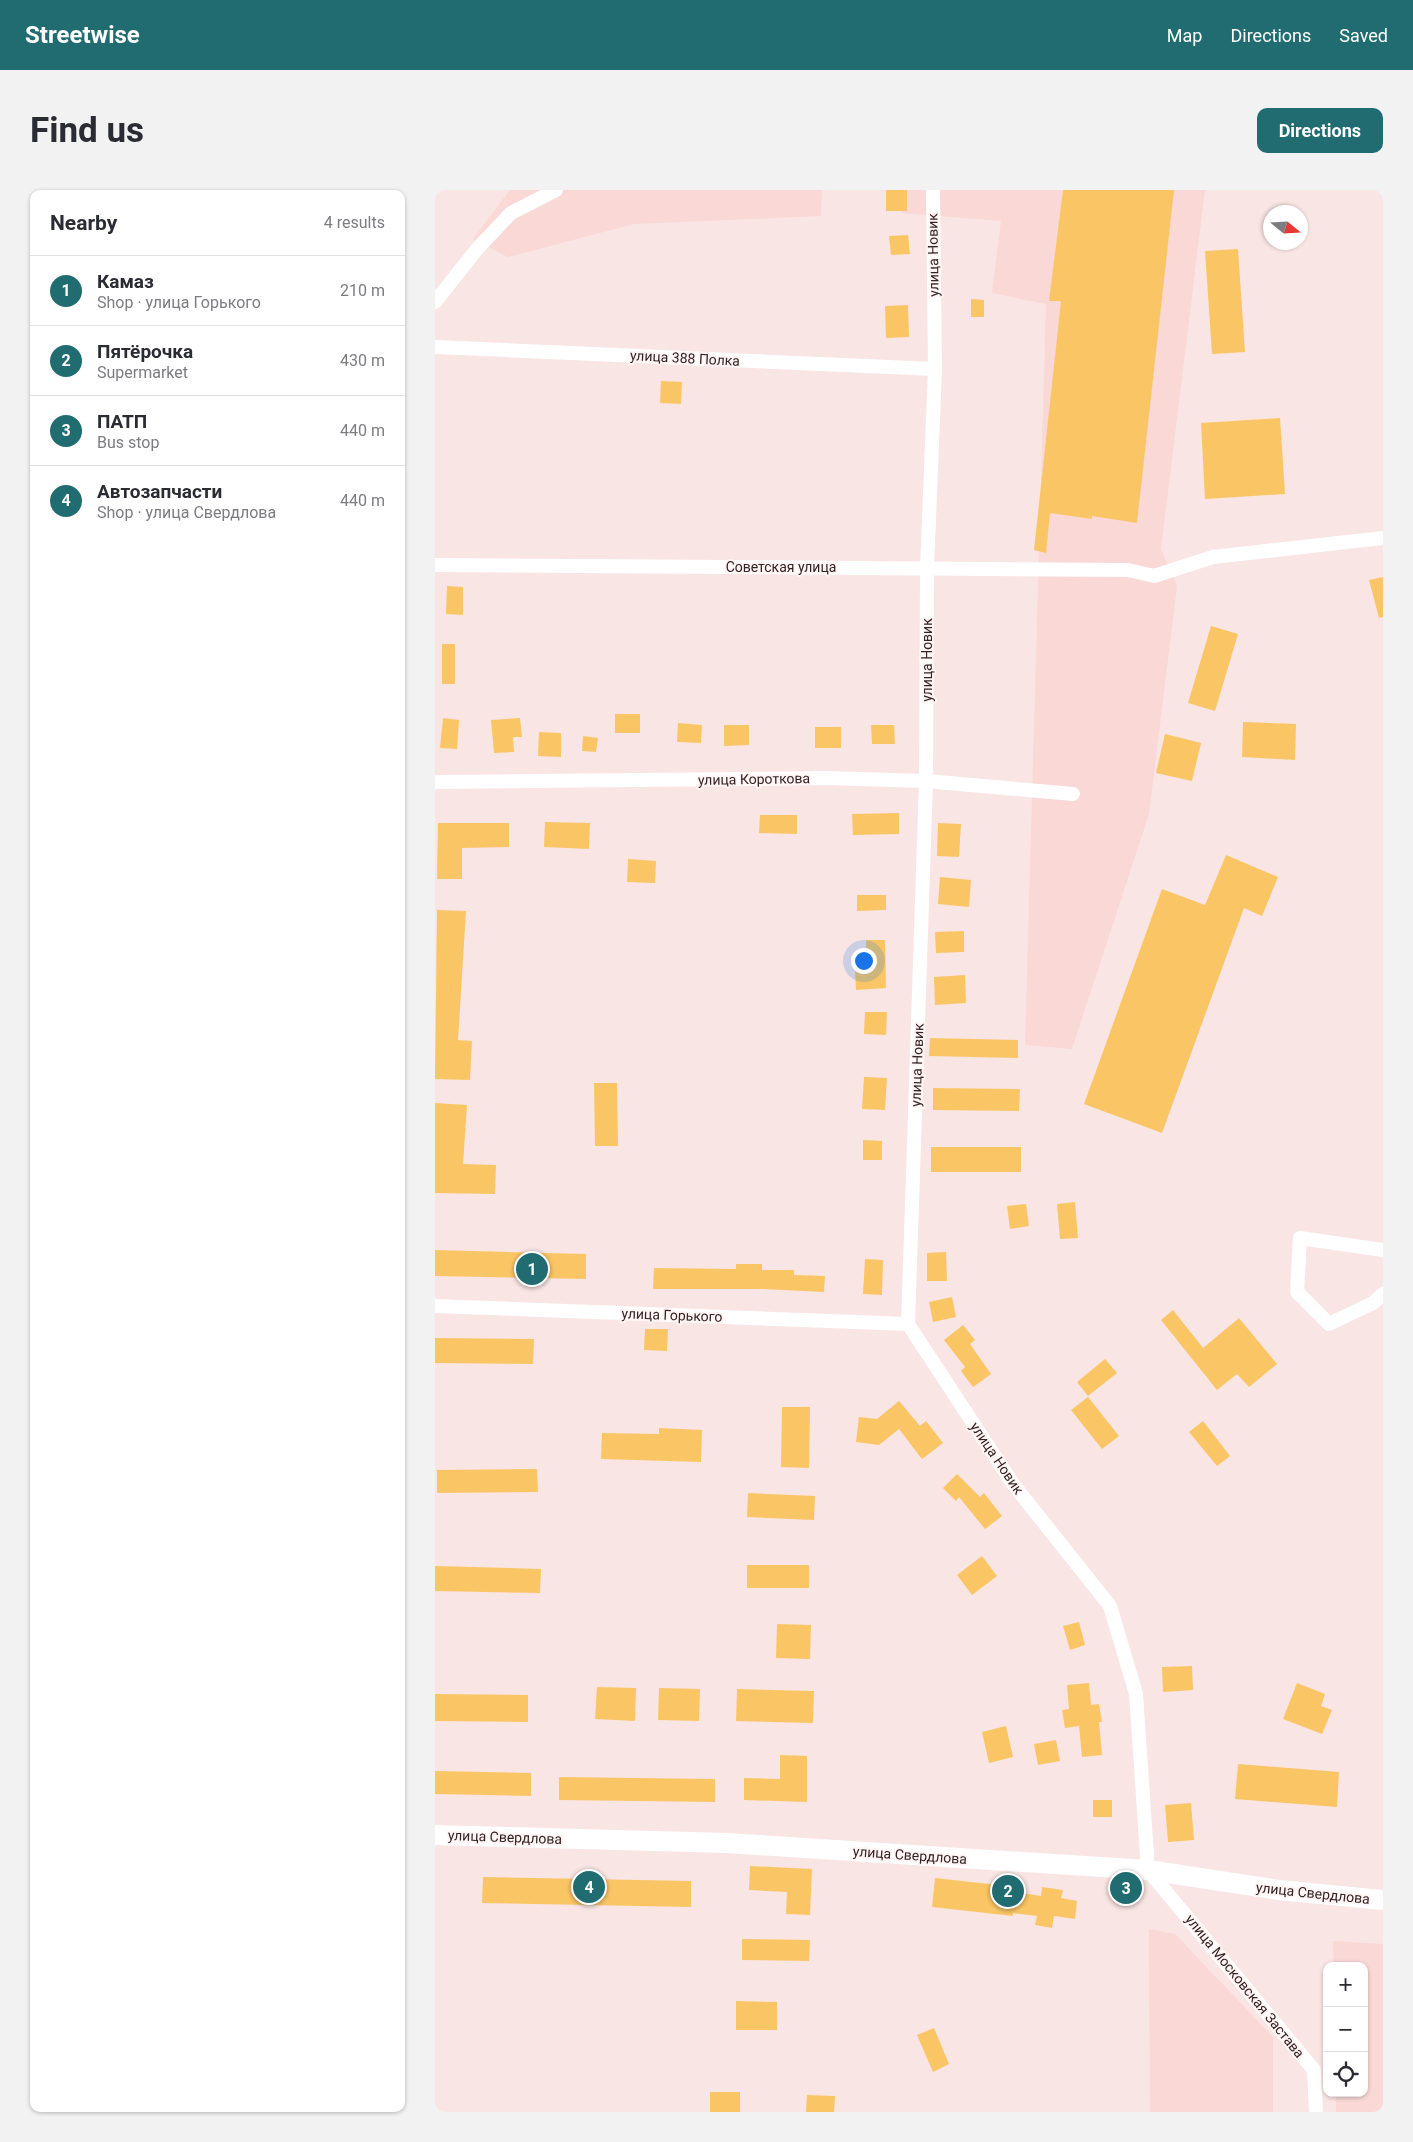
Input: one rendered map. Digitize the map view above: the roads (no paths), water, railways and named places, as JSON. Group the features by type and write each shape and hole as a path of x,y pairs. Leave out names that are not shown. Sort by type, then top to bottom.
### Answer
{"main road":[{"name":"улица Свердлова","path":"435,1835 727,1843 1149,1870 1279,1890 1383,1900"}],"street":[{"path":"435,302 477,249 511,213 556,190"},
{"name":"улица Новик","path":"933,190 935,369 927,568 926,781 908,1324 1013,1484 1110,1606 1136,1694 1149,1870"},
{"name":"улица 388 Полка","path":"435,347 935,369"},
{"name":"Советская улица","path":"435,565 1128,570 1154,576 1213,557 1383,538"},
{"name":"улица Короткова","path":"435,782 825,778 926,781 1073,794"},
{"path":"1383,1250 1300,1238 1297,1292 1329,1324 1373,1303 1383,1294"},
{"name":"улица Горького","path":"435,1306 908,1324"},
{"name":"улица Московская Застава","path":"1149,1870 1314,2070 1316,2112"}],"place":[{"name":"Камаз","path":"532,1269"},
{"name":"Автозапчасти","path":"589,1887"},
{"name":"ПАТП","path":"1126,1888"},
{"name":"Пятёрочка","path":"1008,1891"}]}
